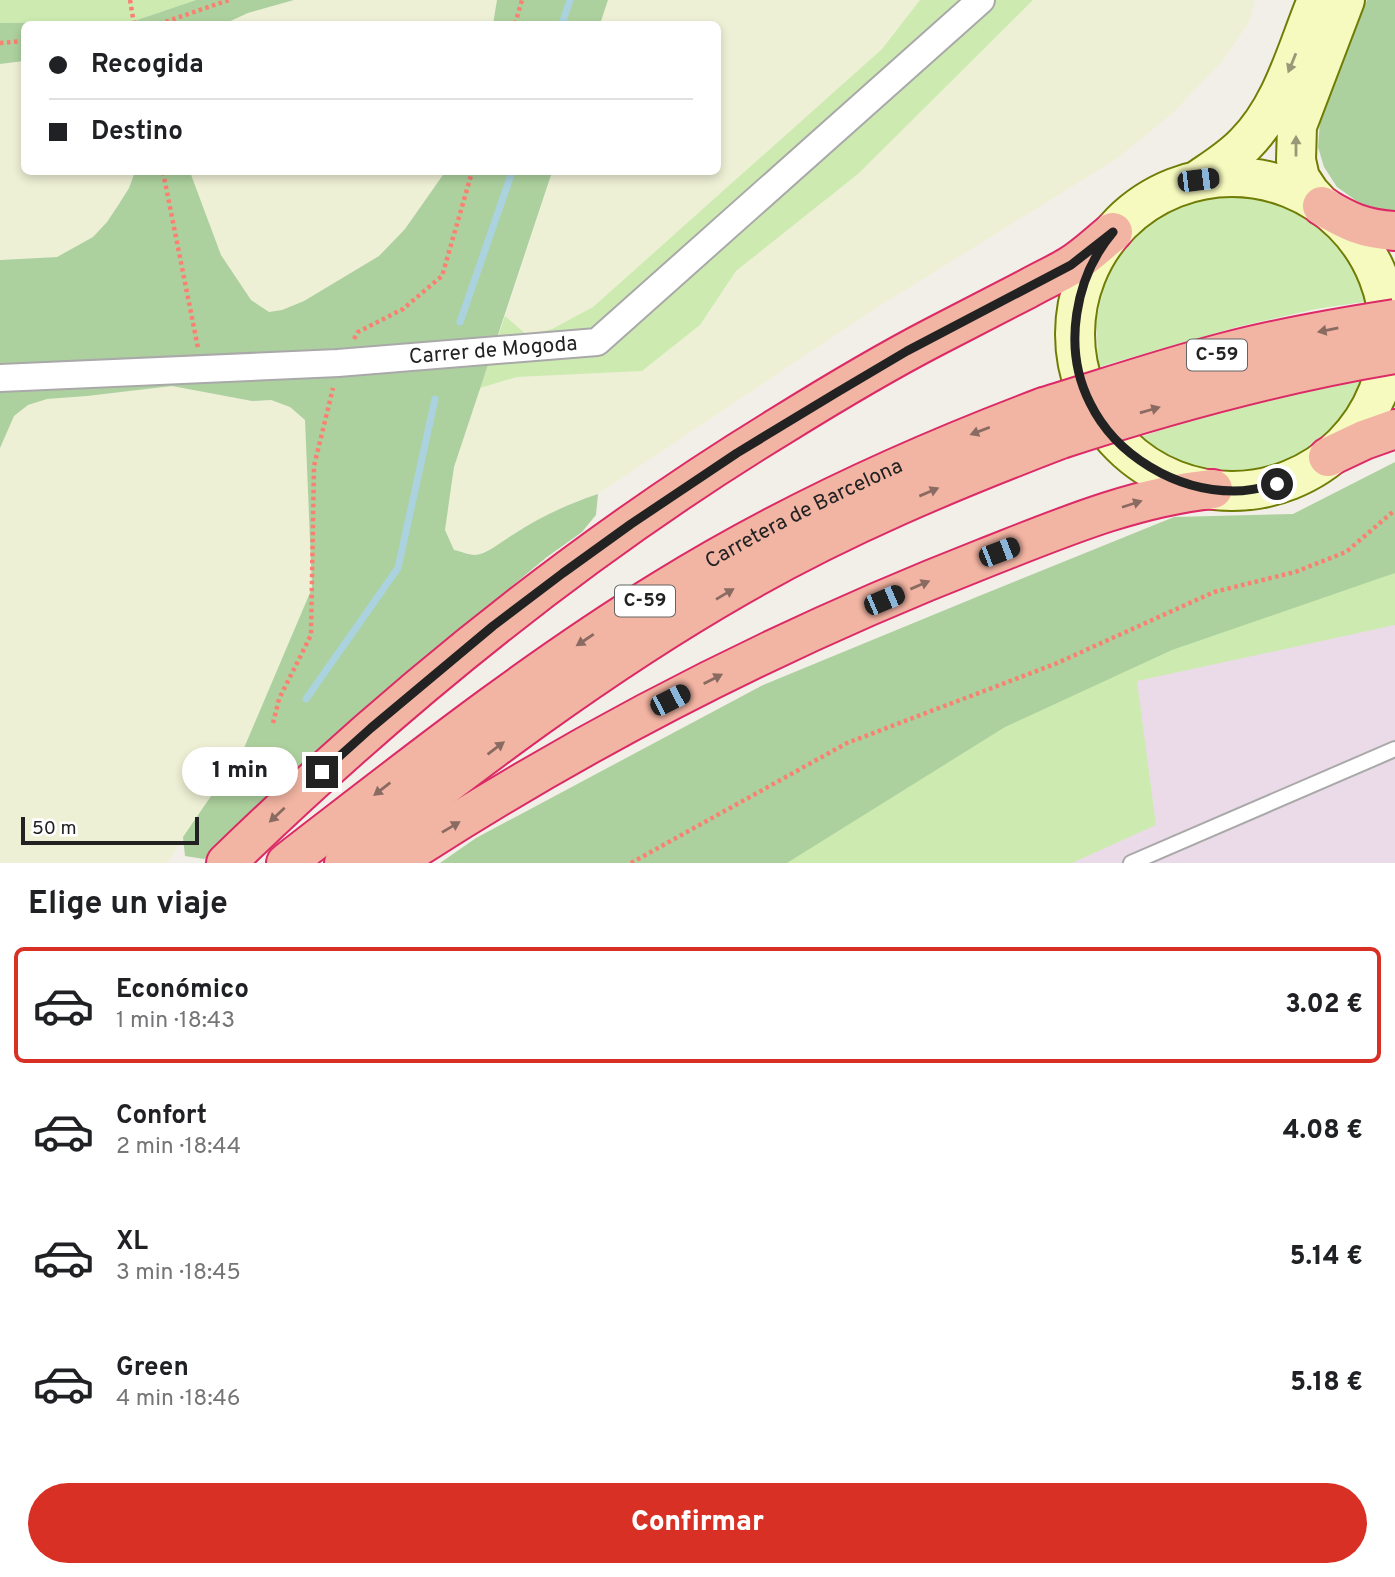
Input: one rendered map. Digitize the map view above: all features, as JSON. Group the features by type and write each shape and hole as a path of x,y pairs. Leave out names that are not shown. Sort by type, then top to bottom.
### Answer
{"highway":[{"path":"1322,206 1351,223 1395,232"},
{"path":"226,863 306,787 434,674 631,524 737,453 907,351 1071,265 1113,232"},
{"name":"Carretera de Barcelona","path":"344,863 587,682 739,585 816,544 972,473 1053,423 1153,373 1306,334 1395,318"},
{"name":"Carretera de Barcelona","path":"286,863 447,739 589,637 736,546 895,467 962,438 1053,423 1138,414 1300,371 1395,354"},
{"path":"1328,457 1395,429"},
{"path":"393,863 597,740 716,677 791,642 954,570 1102,514 1144,500 1213,489"}],"main road":[{"path":"1198,180 1243,146 1263,123 1277,99 1317,0"},
{"path":"1322,206 1291,189 1254,178 1198,180 1176,187 1153,199 1133,213 1104,243 1091,264 1077,308 1075,328 1079,374 1090,403 1107,429 1139,460 1174,479 1213,489 1235,491 1277,484 1328,457 1352,433 1381,386 1390,351 1390,328 1377,274 1365,251 1348,229 1322,206 1300,178 1296,160 1297,126 1345,0"}],"street":[{"name":"Carrer de Mogoda","path":"0,378 338,363 597,342 981,0"}],"lane":[{"path":"1131,863 1395,749"}],"path":[{"path":"130,0 134,21"},
{"path":"168,21 229,0"},
{"path":"515,21 522,0"},
{"path":"0,43 21,41"},
{"path":"164,175 202,369"},
{"path":"274,723 279,699 310,635 314,466 338,363 358,332 403,309 442,276 471,175"},
{"path":"631,863 846,743 1055,664 1214,592 1295,572 1346,552 1395,510"}],"shaded area":[{"path":"1395,562 1395,863 763,863 836,811"}],"green space":[{"path":"0,0 196,0 134,21 0,23"},
{"path":"196,0 294,0 248,13 231,21 134,21"},
{"path":"294,0 497,0 494,21 231,21 248,13"},
{"path":"497,0 608,0 601,21 494,21"},
{"path":"608,0 920,0 882,49 593,307 552,329 527,335 505,316 551,175 721,175 721,21 601,21"},
{"path":"920,0 1033,0 858,174 736,271 700,325 642,371 517,377 480,388 505,316 527,335 552,329 593,307 882,49"},
{"path":"1033,0 1255,0 1249,22 1224,59 1175,111 1118,158 873,310 598,494 555,511 495,547 476,555 454,550 445,530 454,467 480,388 517,377 642,371 700,325 736,271 858,174"},
{"path":"1367,0 1395,0 1395,213 1384,212 1358,202 1337,187 1324,167 1318,147 1320,120"},
{"path":"0,23 21,23 21,61 0,64"},
{"path":"21,61 21,175 134,175 119,204 93,237 57,257 0,260 0,64"},
{"path":"134,175 191,175 221,255 251,300 269,312 304,301 379,256 405,229 443,175 551,175 454,467 445,530 454,550 480,554 544,517 598,494 596,515 582,532 512,586 220,849 204,859 185,856 183,837 238,762 312,588 305,420 290,407 271,400 252,401 172,386 47,399 28,405 14,416 0,448 0,260 57,257 93,237 107,222 129,188"},
{"path":"191,175 443,175 405,229 379,256 304,301 282,310 269,312 251,300 221,255"},
{"path":"1254,192 1297,205 1333,231 1359,267 1370,301 1316,309 1237,327 1099,367 1096,321 1107,274 1133,235 1168,208 1210,193"},
{"path":"1366,380 1345,415 1329,433 1302,453 1271,466 1237,470 1203,468 1178,460 1141,437 1224,411"},
{"path":"172,386 252,401 271,400 290,407 305,420 312,588 238,762 209,799 167,863 0,863 0,448 5,433 14,416 28,405 47,399"},
{"path":"1395,462 1395,573 1172,650 1005,727 787,863 440,863 476,838 763,685 1174,517 1293,514"},
{"path":"1395,562 1395,625 1137,681 1156,825 1072,863 763,863 1086,674"}],"waterway":[{"path":"563,21 570,0"},
{"path":"460,322 511,175"},
{"path":"306,699 398,568 435,399"}],"route":[{"path":"322,772 493,626 631,524 780,426 907,351 1071,265 1113,232 1091,264 1077,308 1075,328 1079,374 1090,403 1107,429 1121,444 1139,460 1174,479 1213,489 1235,491 1277,484"}]}
